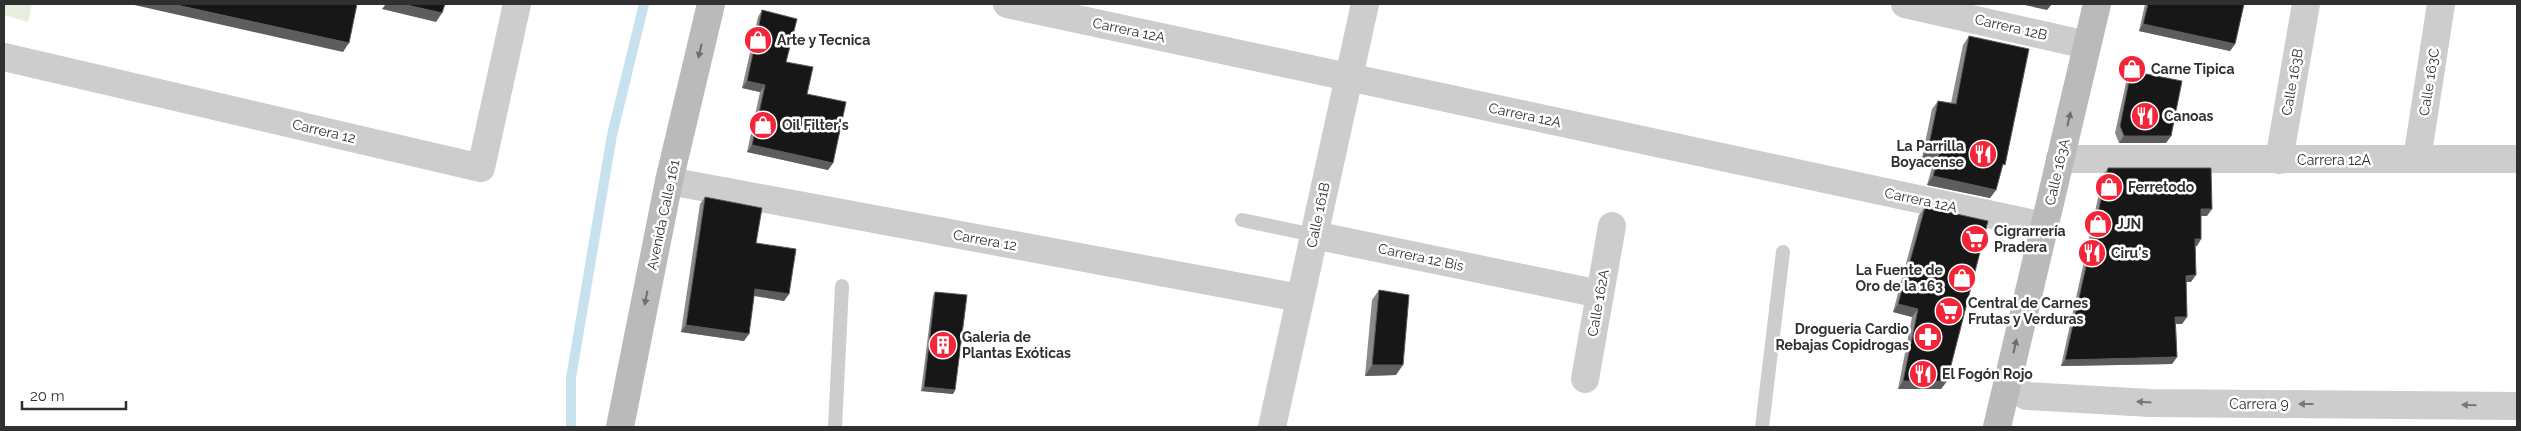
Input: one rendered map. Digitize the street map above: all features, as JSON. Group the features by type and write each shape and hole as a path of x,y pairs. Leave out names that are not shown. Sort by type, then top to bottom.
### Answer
{"main road":[{"name":"Avenida Calle 161","path":"620,427 669,181 711,4"},
{"name":"Calle 163A","path":"1997,427 2097,4"}],"street":[{"name":"Carrera 12","path":"4,57 481,168 517,4"},
{"name":"Carrera 12A","path":"1007,4 2044,226"},
{"name":"Calle 161B","path":"1272,427 1365,4"},
{"name":"Carrera 12B","path":"1905,4 2087,45"},
{"name":"Calle 163B","path":"2279,160 2306,4"},
{"name":"Calle 163C","path":"2417,159 2441,4"},
{"name":"Carrera 12A","path":"2060,159 2517,159"},
{"name":"Carrera 12","path":"669,181 1300,298"},
{"name":"Calle 162A","path":"1585,379 1612,226"},
{"name":"Carrera 12 Bis","path":"1314,235 1600,294"},
{"name":"Carrera 9","path":"2007,381 2026,396 2150,403 2517,406"}],"lane":[{"name":"Carrera 12 Bis","path":"1242,220 1314,235"},
{"path":"1762,427 1784,252"},
{"path":"835,427 842,286"}],"green space":[{"path":"4,4 32,4 28,22 4,15"}],"building":[{"path":"172,4 357,4 349,43"},
{"path":"402,4 445,4 442,13"},
{"path":"2148,4 2244,4 2235,44 2143,24"},
{"path":"762,10 797,19 786,62 813,67 807,94 846,102 833,163 752,145 765,85 747,81"},
{"path":"1969,36 2029,49 2005,165 2003,164 1996,190 1933,176 1940,151 1928,149 1938,101 1956,104"},
{"name":"Canoas","path":"2131,71 2182,81 2171,136 2124,136 2120,126"},
{"path":"2108,168 2211,168 2212,209 2201,209 2201,239 2195,239 2196,275 2186,276 2187,317 2175,317 2177,357 2065,360"},
{"path":"705,197 762,208 756,243 796,249 789,294 755,289 749,334 686,325"},
{"path":"1925,207 1988,221 1947,381 1903,381 1918,309 1898,304"},
{"path":"1379,290 1409,295 1403,365 1372,365"},
{"name":"Galeria de Plantas Exóticas","path":"935,292 967,295 955,390 924,387"}],"waterway":[{"path":"571,427 571,378 612,135 644,4"}],"place":[{"name":"Arte y Tecnica","path":"758,40"},
{"name":"Carne Tipica","path":"2132,69"},
{"name":"Canoas","path":"2145,116"},
{"name":"Oil Filter's","path":"763,125"},
{"name":"La Parrilla Boyacense","path":"1983,154"},
{"name":"Ferretodo","path":"2109,187"},
{"name":"JJN","path":"2098,224"},
{"name":"Cigrarrería Pradera","path":"1975,239"},
{"name":"Ciru's","path":"2092,253"},
{"name":"La Fuente de Oro de la 163","path":"1962,278"},
{"name":"Central de Carnes Frutas y Verduras","path":"1949,311"},
{"name":"Drogueria Cardio Rebajas Copidrogas","path":"1928,337"},
{"name":"Galeria de Plantas Exóticas","path":"943,345"},
{"name":"El Fogón Rojo","path":"1923,374"}]}
